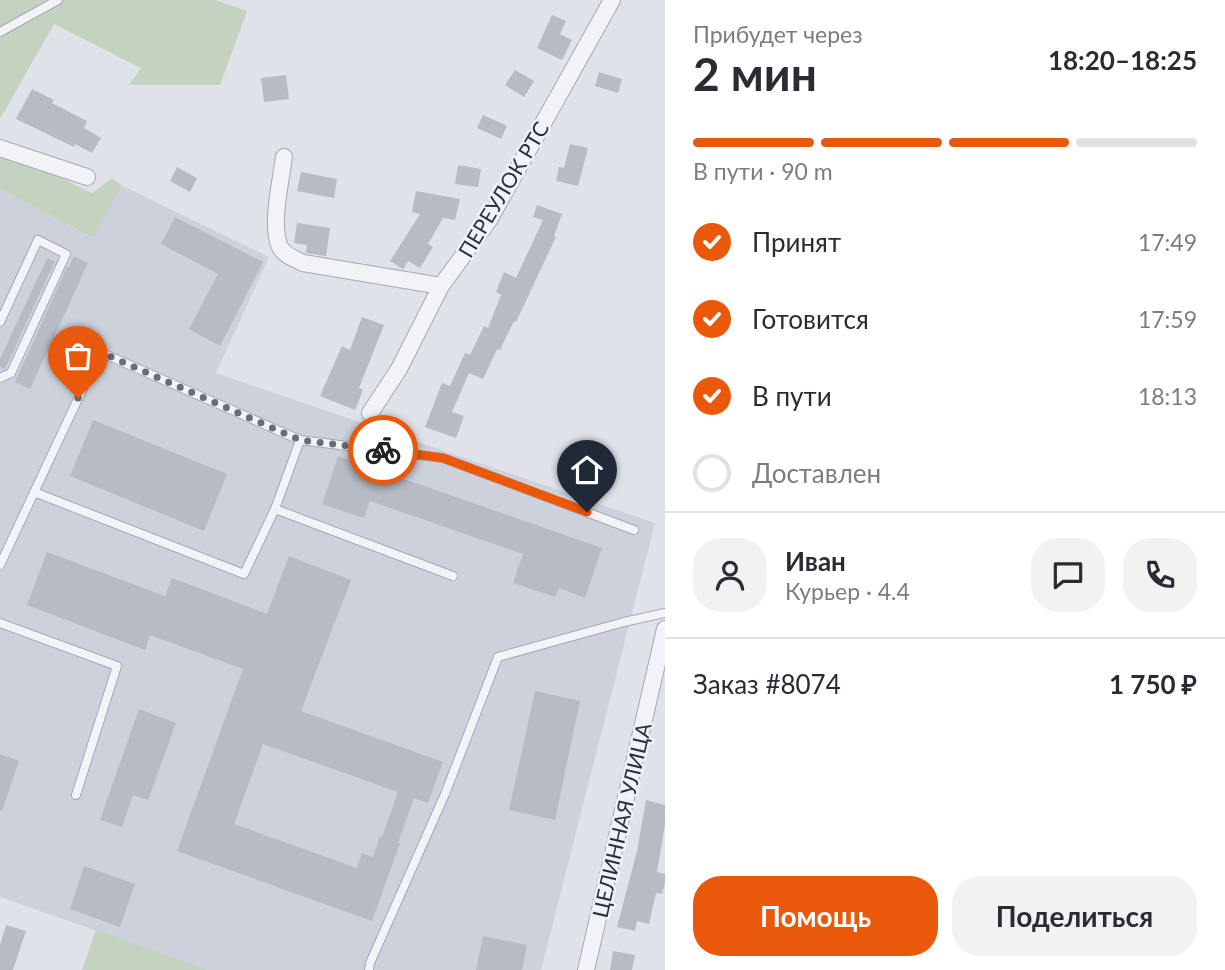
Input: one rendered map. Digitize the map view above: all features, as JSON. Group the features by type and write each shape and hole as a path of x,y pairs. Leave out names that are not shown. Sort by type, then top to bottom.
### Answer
{"street":[{"name":"ПЕРЕУЛОК РТС","path":"370,413 399,369 441,286 488,220 612,0"},
{"path":"0,148 87,177"},
{"path":"284,157 275,228 281,248 290,257 303,263 441,286"},
{"name":"ЦЕЛИННАЯ УЛИЦА","path":"586,970 665,629"}],"lane":[{"path":"0,32 58,0"},
{"path":"0,322 38,240 66,254 11,373 0,378"},
{"path":"0,565 100,352 300,440 443,458 634,530"},
{"path":"34,492 244,574 275,509 300,440"},
{"path":"275,509 453,576"},
{"path":"369,970 445,794 498,657 665,613"},
{"path":"0,623 117,666 76,795"}],"shaded area":[{"path":"121,185 269,257 216,373 655,523 541,970 209,970 0,897 0,189 92,238"}],"green space":[{"path":"0,0 216,0 247,11 220,85 129,85 141,68 54,24 0,119"},
{"path":"0,148 92,193 112,178 121,185 93,238 0,189"},
{"path":"96,930 209,970 82,970"}],"building":[{"path":"552,15 566,21 560,34 572,40 562,60 537,48"},
{"path":"515,70 534,81 524,97 505,85"},
{"path":"599,72 622,79 618,93 595,86"},
{"path":"286,75 289,99 264,102 261,78"},
{"path":"32,89 87,121 84,128 101,138 92,153 16,119"},
{"path":"483,115 507,126 501,139 477,128"},
{"path":"570,144 588,148 578,186 556,181 559,167 564,168"},
{"path":"458,165 481,169 478,187 455,184"},
{"path":"177,167 197,178 190,192 170,181"},
{"path":"301,172 337,179 334,198 297,191"},
{"path":"416,191 460,199 455,220 443,218 428,244 433,247 420,268 408,261 403,269 390,261 420,214 412,212"},
{"path":"537,205 562,214 554,236 556,237 516,322 514,321 500,350 497,349 483,379 469,373 452,412 464,416 456,438 425,427 442,383 450,386 465,353 470,355 484,326 488,328 501,295 496,292 504,272 516,278 543,220 533,217"},
{"path":"175,217 263,262 220,346 189,329 218,274 161,244"},
{"path":"297,223 330,228 326,256 306,253 307,245 294,243"},
{"path":"74,256 88,263 30,389 15,382"},
{"path":"47,258 55,261 5,369 0,367 0,359"},
{"path":"362,317 384,325 359,388 363,390 355,410 320,396 342,346 350,350"},
{"path":"93,420 227,474 204,531 70,476"},
{"path":"338,456 602,548 585,598 559,588 555,597 513,583 523,554 370,501 364,518 322,504"},
{"path":"47,552 165,596 172,578 267,614 289,556 351,580 301,711 443,762 428,803 414,798 372,921 177,851 243,669 150,635 145,650 27,605","holes":["263,744 398,792 373,857 362,853 357,868 234,824"]},
{"path":"535,691 580,701 555,820 509,810"},
{"path":"139,709 176,723 148,800 133,795 122,827 100,820"},
{"path":"0,754 19,761 2,811 0,810"},
{"path":"646,800 665,805 665,824 657,872 665,874 665,883 662,894 656,893 649,924 637,921 635,931 617,927 637,851"},
{"path":"84,866 135,884 120,927 70,909"},
{"path":"6,925 26,931 13,970 0,970 0,945"},
{"path":"483,936 527,945 522,970 476,970"},
{"path":"613,951 635,955 632,970 610,970"}],"way so far":[{"path":"78,398 100,352 300,440 383,450"}],"route":[{"path":"383,450 443,458 587,512"}]}
